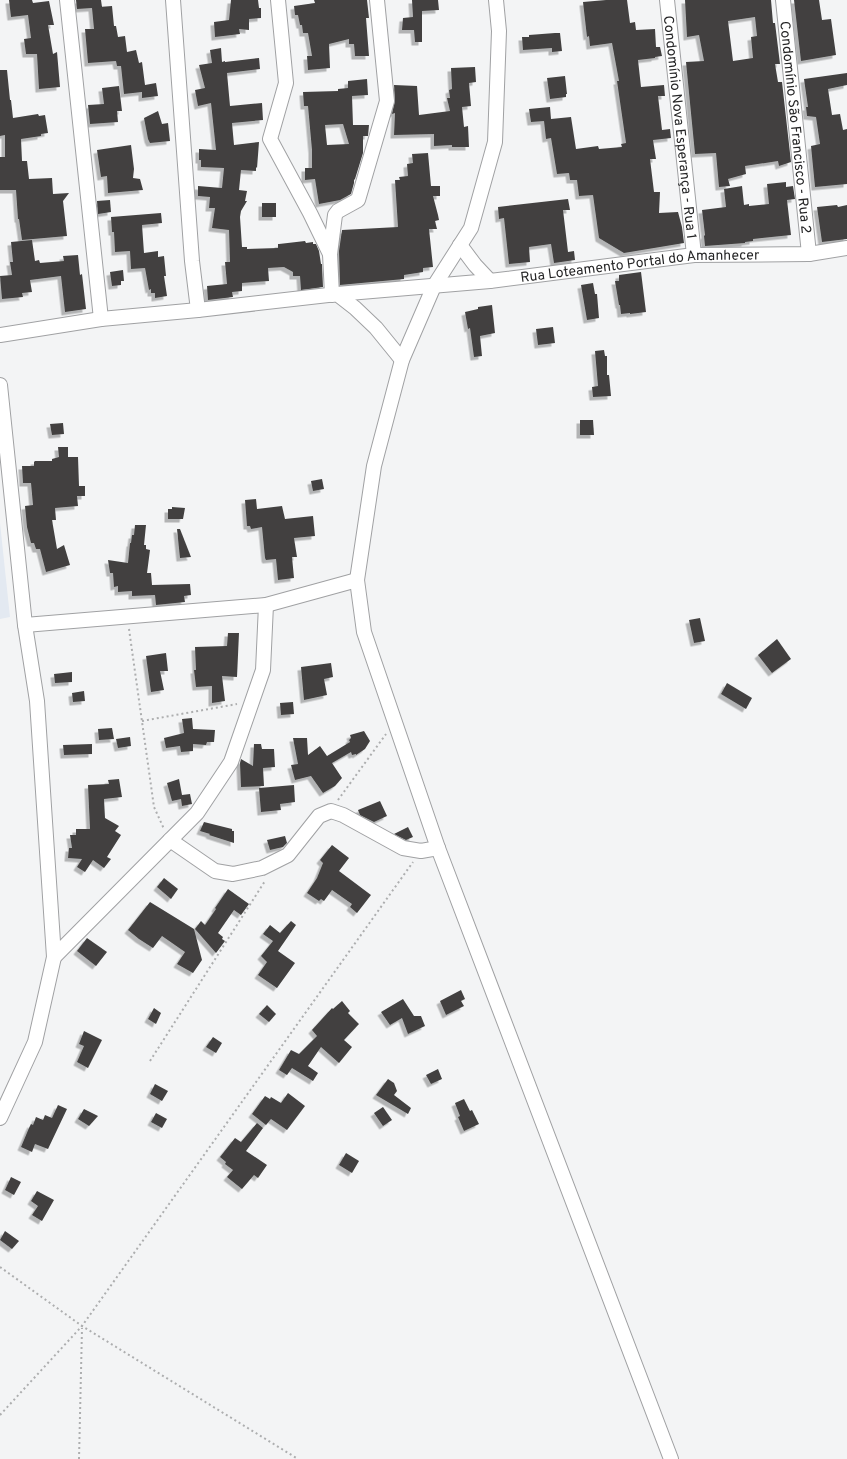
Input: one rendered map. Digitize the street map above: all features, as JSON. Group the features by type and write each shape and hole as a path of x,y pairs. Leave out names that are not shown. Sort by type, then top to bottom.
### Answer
{"street":[{"path":"67,0 101,319"},
{"path":"172,0 192,261 198,310"},
{"path":"278,0 286,83 270,139 310,213 330,254"},
{"path":"377,0 387,101 358,200 334,215 330,254 334,294 355,308 376,328 402,360"},
{"path":"496,0 499,31 495,142 471,228 434,286 402,360 374,466 357,580 364,632 438,848 671,1459"},
{"name":"Condomínio Nova Esperança - Rua 1","path":"667,0 694,255"},
{"name":"Condomínio São Francisco - Rua 2","path":"783,0 810,254"},
{"path":"460,245 475,265 490,281"},
{"name":"Rua Loteamento Portal do Amanhecer","path":"0,336 101,319 198,310 334,294 490,281 694,255 810,254 847,248"},
{"path":"0,385 26,625 37,701 54,957 35,1042 0,1118"},
{"path":"26,625 266,605 357,580"},
{"path":"54,957 197,812 231,762 263,670 266,605"},
{"path":"170,840 215,870 233,874 262,868 288,855 319,816 331,811 343,815 402,848 421,851 438,848"}],"path":[{"path":"128,616 154,807 170,840"},
{"path":"142,722 252,702"},
{"path":"331,811 394,721"},
{"path":"0,1415 82,1326 421,851"},
{"path":"150,1061 266,880"},
{"path":"0,1267 82,1326 298,1459"},
{"path":"79,1459 82,1326"}],"shaded area":[{"path":"0,523 10,617 0,619"}],"building":[{"path":"9,0 32,0 33,3 49,1 54,25 48,25 53,54 57,52 60,87 39,89 37,54 26,54 24,39 31,38 28,15 11,17"},
{"path":"76,0 101,0 102,7 112,6 114,26 116,26 118,37 125,36 127,52 136,50 139,63 142,62 145,85 156,83 158,96 142,98 142,92 124,94 121,66 117,66 116,61 88,63 85,29 94,29 92,8 77,9"},
{"path":"231,0 258,0 259,8 261,8 261,18 249,19 249,30 239,29 240,34 215,37 214,22 229,20"},
{"path":"314,0 367,0 369,18 366,18 369,56 355,56 354,44 349,44 349,39 329,44 330,68 308,70 307,56 312,56 308,33 303,33 298,15 295,15 294,6 315,3"},
{"path":"412,0 438,0 439,10 422,11 422,42 415,42 414,30 402,30 403,18 413,17"},
{"path":"627,0 630,23 635,22 636,30 655,29 656,47 660,47 662,56 638,60 641,87 664,85 665,96 658,96 662,130 670,129 671,138 653,140 656,159 650,159 654,192 660,192 659,213 678,212 684,243 624,253 599,238 593,195 579,196 577,180 570,180 569,173 557,174 551,138 546,139 544,121 531,122 529,109 550,107 551,119 571,117 576,149 598,146 599,149 622,147 621,144 626,143 617,81 619,81 612,43 590,46 589,36 587,37 583,2"},
{"path":"685,0 771,0 773,23 775,23 780,64 775,64 778,82 782,82 791,162 779,166 778,161 745,166 746,174 728,179 730,186 719,187 716,153 695,154 686,62 704,61 699,35 687,37","holes":["755,17 757,36 751,37 753,58 733,61 728,21"]},
{"path":"794,0 819,0 822,20 831,19 836,55 801,61"},
{"path":"560,33 562,51 552,52 552,48 523,50 522,37"},
{"path":"221,48 222,62 259,58 260,69 227,73 230,106 262,103 263,120 232,123 234,145 259,142 256,171 241,170 239,190 247,191 245,201 247,201 241,211 240,217 242,247 247,247 247,249 278,248 278,244 305,241 306,243 313,242 313,244 316,244 319,251 322,264 323,287 301,290 300,276 293,276 293,272 284,267 268,268 269,281 242,283 242,291 232,292 233,297 208,300 207,286 227,284 225,262 230,262 229,230 212,228 215,208 209,208 210,197 198,196 198,186 222,188 224,168 201,167 201,160 199,160 199,149 216,150 211,103 198,106 195,90 205,88 199,65 212,63 210,50"},
{"path":"475,67 476,82 469,83 471,106 462,107 464,127 468,126 469,147 452,147 452,145 434,146 434,134 394,135 395,113 392,114 395,100 394,85 417,86 419,115 450,111 447,98 450,98 449,90 452,89 451,68"},
{"path":"0,70 7,70 13,118 38,114 39,116 45,115 48,133 41,134 41,136 21,139 22,161 27,161 29,179 52,178 53,194 69,193 63,201 67,236 22,240 18,219 16,190 0,190 0,157 5,157 5,135 0,136"},
{"path":"847,73 847,85 828,89 832,115 840,114 843,130 847,129 847,184 815,187 811,146 820,144 816,117 807,116 806,107 808,107 804,79"},
{"path":"565,76 566,97 550,99 547,78"},
{"path":"367,79 368,95 352,96 353,125 369,125 368,136 363,136 363,153 351,194 340,200 319,204 315,179 305,180 305,168 312,168 312,150 308,106 304,106 303,92 338,91 338,89 348,88 348,81","holes":["343,124 349,144 327,145 325,125"]},
{"path":"119,86 122,111 117,111 118,122 90,124 88,105 104,104 102,88"},
{"path":"158,111 162,124 168,123 170,141 150,143 144,118"},
{"path":"131,145 134,169 133,178 140,179 143,190 108,193 107,176 101,177 97,150"},
{"path":"428,153 431,186 440,186 440,196 433,196 439,220 435,221 437,229 429,229 433,267 423,268 423,272 404,275 404,279 340,285 339,251 342,230 398,227 395,180 400,180 399,177 408,176 407,164 413,163 412,154"},
{"path":"786,182 786,187 793,186 795,199 787,200 791,235 753,239 753,241 745,243 705,246 702,210 726,207 724,189 742,186 744,205 769,204 767,184"},
{"path":"568,199 570,210 563,210 568,252 574,251 575,260 554,263 551,244 529,247 530,262 509,264 504,218 499,219 498,207"},
{"path":"110,200 111,212 98,214 97,201"},
{"path":"262,203 276,203 276,217 262,217"},
{"path":"837,205 838,207 847,205 847,239 822,242 817,207"},
{"path":"161,213 162,223 142,225 144,253 158,251 158,257 164,256 166,276 164,276 167,296 155,298 155,293 151,293 151,289 149,290 145,268 131,269 130,251 115,252 114,232 112,232 111,217"},
{"path":"32,240 35,261 39,260 40,263 64,261 63,256 78,255 86,309 65,312 61,276 30,280 32,292 22,293 23,297 2,299 0,276 12,275 10,262 13,262 11,242"},
{"path":"123,270 124,281 121,281 121,285 112,286 110,272"},
{"path":"641,272 646,312 621,314 615,281 619,281 619,275"},
{"path":"593,283 595,294 597,294 599,318 587,320 581,285"},
{"path":"492,305 495,333 480,336 482,356 474,357 470,328 468,329 465,312 478,309 478,307"},
{"path":"553,327 555,343 538,345 536,329"},
{"path":"604,350 605,356 607,356 607,375 609,375 611,396 593,397 592,387 598,386 595,351"},
{"path":"580,420 593,420 594,435 580,435"},
{"path":"63,423 64,434 52,435 50,424"},
{"path":"58,447 68,447 68,457 78,457 79,486 85,486 85,496 77,496 78,506 55,508 56,520 52,520 57,549 64,545 70,565 46,572 40,549 36,549 34,543 31,543 27,527 25,506 33,505 31,483 23,483 22,466 34,466 35,461 52,461 52,459 59,457"},
{"path":"322,479 324,489 313,491 311,481"},
{"path":"256,499 257,509 282,506 285,519 313,516 315,536 294,538 297,557 292,557 294,578 278,580 276,559 266,560 265,558 262,527 251,529 250,526 247,526 245,500"},
{"path":"172,507 185,508 183,519 168,519 168,509 172,509"},
{"path":"135,525 146,525 144,545 146,545 146,549 150,550 147,573 151,573 152,585 190,584 191,595 184,596 185,602 156,605 155,595 132,596 132,591 118,592 118,586 114,587 113,573 110,573 108,560 128,563 130,543 132,535 134,535"},
{"path":"177,529 180,529 191,557 180,558"},
{"path":"700,618 705,641 694,643 689,620"},
{"path":"228,633 239,633 237,677 222,676 225,701 212,703 212,686 196,687 194,670 196,670 195,647 227,646"},
{"path":"777,639 791,659 772,673 758,655"},
{"path":"166,653 168,671 160,671 164,690 151,692 146,656"},
{"path":"331,663 333,677 324,679 327,695 304,700 301,667"},
{"path":"72,672 72,682 55,683 54,674"},
{"path":"727,683 752,698 746,709 721,694"},
{"path":"84,691 85,701 73,702 72,693"},
{"path":"293,702 294,714 281,715 280,703"},
{"path":"192,718 193,729 215,730 214,742 207,742 206,745 193,744 193,751 181,752 180,746 166,748 164,738 184,733 182,719"},
{"path":"112,728 114,739 99,740 98,729"},
{"path":"364,731 370,741 365,749 356,755 352,755 351,752 332,763 342,778 335,786 323,793 311,776 295,780 291,765 298,764 293,738 307,738 308,755 320,746 327,756 350,742 350,735"},
{"path":"130,737 131,746 118,748 116,739"},
{"path":"92,744 92,754 64,755 63,745"},
{"path":"254,744 261,744 262,749 274,749 275,767 263,768 264,786 241,787 241,759 253,766"},
{"path":"119,779 122,797 104,799 105,818 119,826 115,831 121,835 107,857 111,859 104,868 93,860 85,872 77,867 82,859 68,858 69,848 72,848 70,835 76,835 76,829 90,829 88,785 109,784 108,780"},
{"path":"179,779 182,795 190,794 192,804 182,806 181,799 172,801 167,783"},
{"path":"294,785 295,802 280,804 281,810 261,812 259,788"},
{"path":"380,801 387,816 374,822 360,815 358,810"},
{"path":"204,822 232,829 232,831 234,831 234,843 200,831"},
{"path":"408,827 413,837 406,840 394,834"},
{"path":"285,836 287,843 283,847 270,850 267,840"},
{"path":"332,845 349,858 339,871 371,895 357,913 350,907 352,904 332,890 324,901 321,899 319,901 307,893 317,878 323,863 320,860"},
{"path":"164,878 178,889 171,899 157,887"},
{"path":"228,889 249,904 241,915 234,910 218,933 225,941 216,953 195,929 201,921 205,925"},
{"path":"150,902 194,929 202,960 193,973 177,964 185,952 162,936 153,948 128,930"},
{"path":"291,921 296,925 278,951 295,963 277,988 258,975 267,962 261,956 273,941 263,934 270,925 280,933"},
{"path":"87,938 107,952 96,966 77,951"},
{"path":"461,990 465,999 461,1001 464,1006 446,1015 440,1001"},
{"path":"403,999 414,1016 421,1016 425,1026 408,1034 402,1018 390,1025 381,1012"},
{"path":"342,1001 350,1011 348,1013 359,1024 344,1040 352,1047 339,1063 321,1047 308,1066 318,1073 313,1081 292,1068 287,1075 279,1070 291,1050 299,1054 317,1036 312,1030 332,1008 333,1009"},
{"path":"267,1005 276,1014 269,1022 259,1014"},
{"path":"154,1008 161,1013 156,1024 148,1019"},
{"path":"84,1031 102,1040 88,1068 77,1062 84,1046 79,1044"},
{"path":"213,1037 222,1043 216,1053 206,1047"},
{"path":"438,1069 442,1079 431,1084 426,1075"},
{"path":"388,1079 394,1083 397,1091 394,1095 411,1108 408,1114 376,1095"},
{"path":"155,1084 168,1091 162,1101 150,1094"},
{"path":"288,1093 305,1106 287,1130 271,1119 266,1125 252,1114 265,1096 270,1099 271,1097 281,1103"},
{"path":"464,1099 470,1111 472,1110 479,1124 464,1131 458,1117 460,1116 455,1103"},
{"path":"58,1105 67,1109 48,1149 35,1144 32,1152 21,1147 31,1124 33,1125 36,1117 43,1120 45,1115 52,1118"},
{"path":"383,1107 392,1120 383,1126 374,1113"},
{"path":"84,1109 98,1116 89,1126 78,1119"},
{"path":"156,1113 167,1119 162,1128 151,1122"},
{"path":"257,1123 263,1128 246,1151 267,1165 258,1178 254,1175 242,1189 227,1177 233,1170 225,1164 226,1162 220,1157 235,1138 241,1142"},
{"path":"346,1153 359,1161 352,1173 339,1165"},
{"path":"11,1177 21,1182 14,1195 5,1190"},
{"path":"37,1191 54,1200 42,1221 32,1215 38,1206 31,1201"},
{"path":"5,1231 19,1241 12,1249 0,1240"}]}
